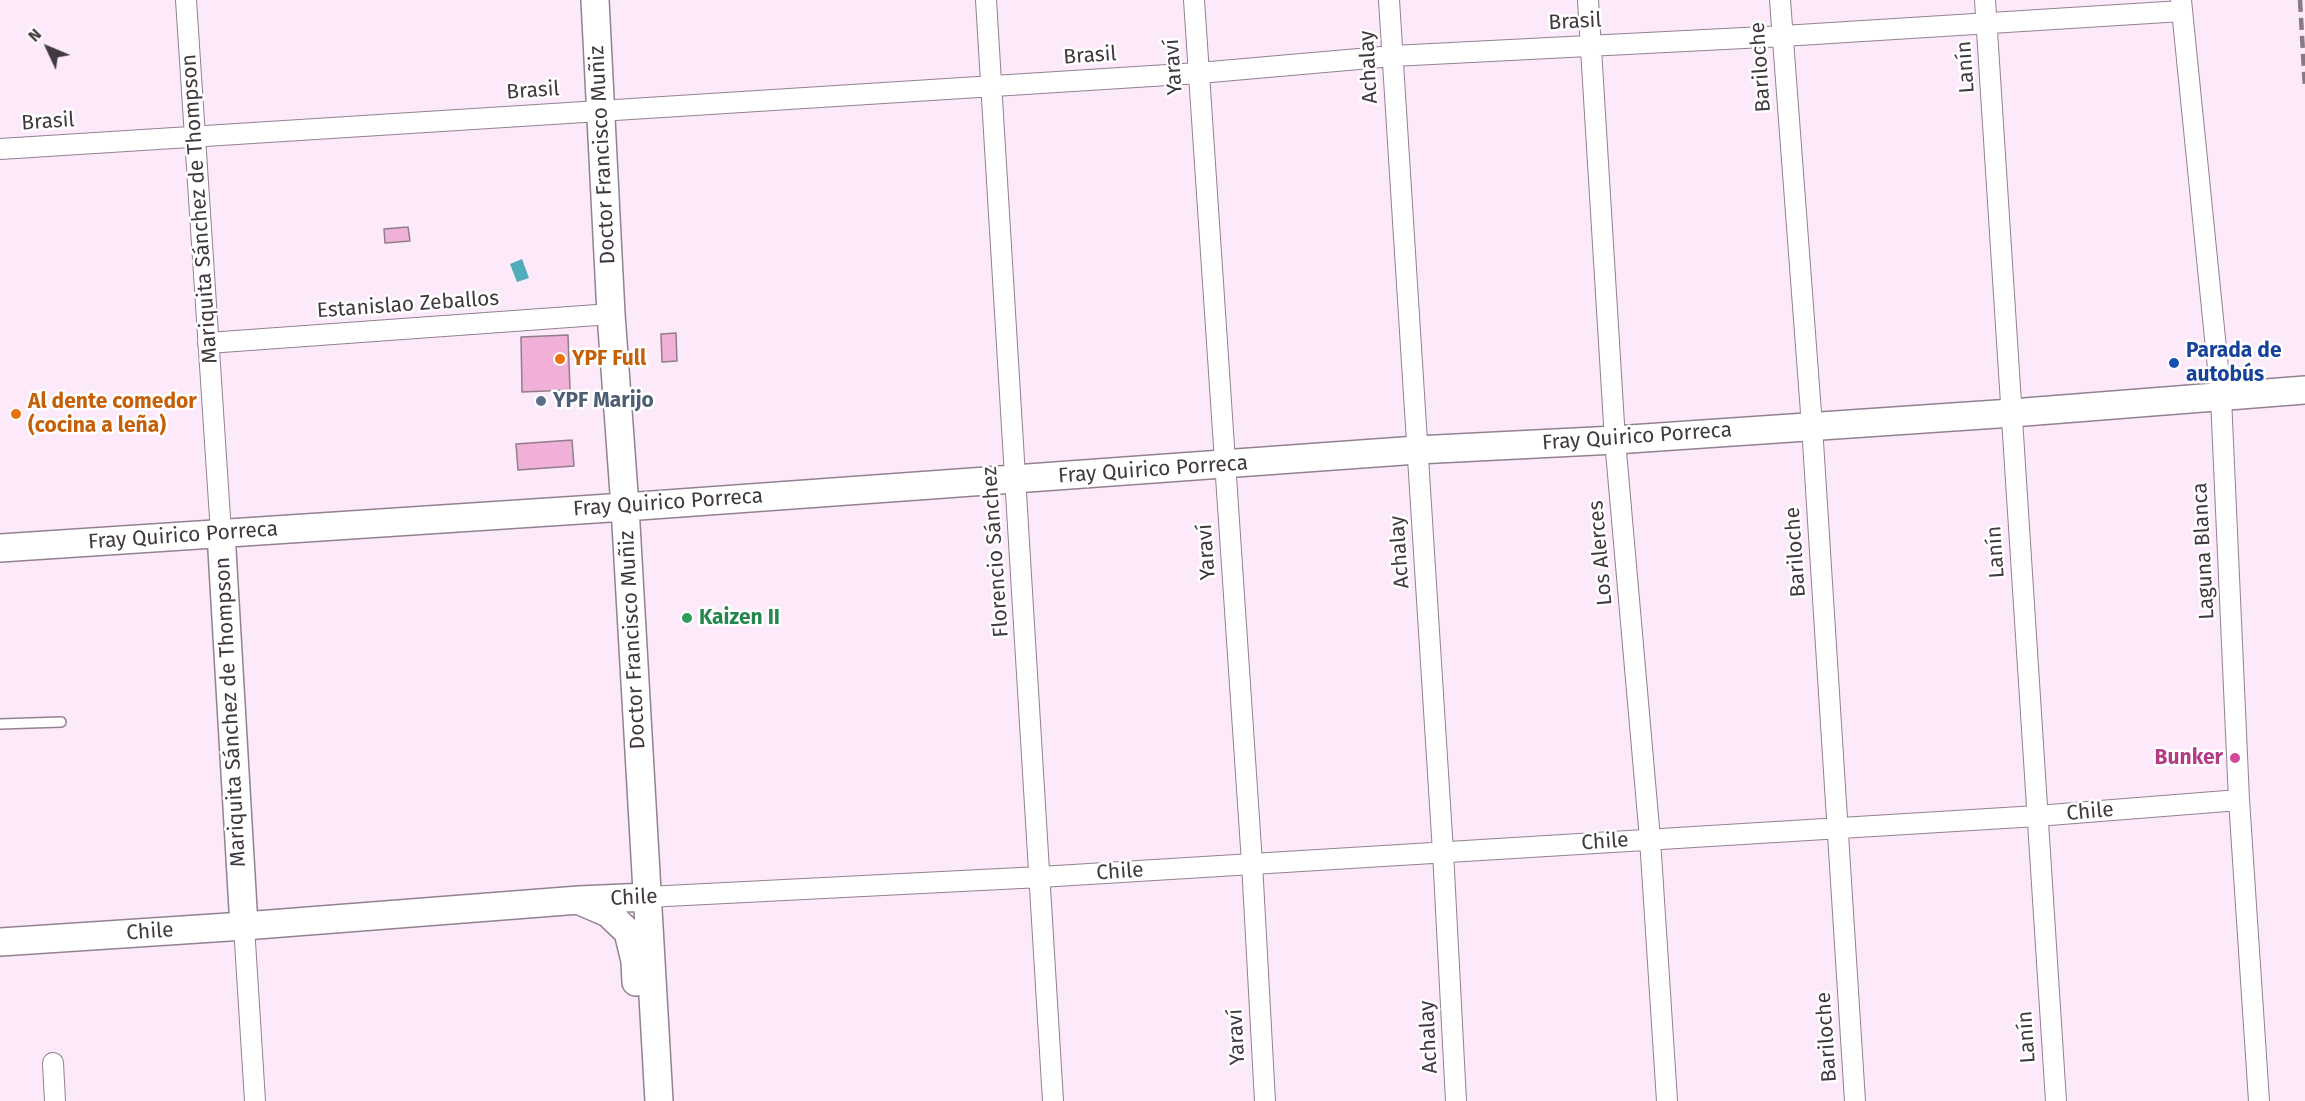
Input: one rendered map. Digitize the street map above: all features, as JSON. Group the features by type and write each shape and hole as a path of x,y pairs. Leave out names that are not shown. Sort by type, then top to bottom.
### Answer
{"main road":[{"name":"Doctor Francisco Muñiz","path":"595,0 611,315 625,507 659,1101"},
{"name":"Fray Quirico Porreca","path":"0,548 625,507 1417,450 1615,440 2012,413 2305,390"},
{"name":"Mariquita Sánchez de Thompson","path":"221,533 244,926"},
{"name":"Chile","path":"0,942 648,897"},
{"path":"579,900 608,913 628,932 635,960 642,1101"}],"street":[{"name":"Mariquita Sánchez de Thompson","path":"186,0 221,533"},
{"name":"Florencio Sánchez","path":"986,0 1053,1101"},
{"name":"Yaraví","path":"1194,0 1252,863 1265,1101"},
{"name":"Achalay","path":"1389,0 1443,852 1456,1101"},
{"name":"Los Alerces","path":"1588,0 1615,440 1650,839 1667,1101"},
{"name":"Bariloche","path":"1780,0 1812,426 1855,1101"},
{"name":"Lanín","path":"1985,0 2055,1101"},
{"name":"Brasil","path":"0,149 1199,73 1393,56 1987,23 2182,5"},
{"name":"Laguna Blanca","path":"2182,5 2221,398 2239,800 2259,1101"},
{"name":"Estanislao Zeballos","path":"208,343 611,315"},
{"name":"Chile","path":"648,897 1040,876 2037,816 2239,800"},
{"name":"Mariquita Sánchez de Thompson","path":"244,926 255,1101"},
{"path":"53,1063 55,1101"}],"lane":[{"path":"0,724 61,722"}],"water":[{"path":"522,259 529,278 517,282 510,264"}],"building":[{"path":"408,227 410,241 385,243 384,229"},
{"path":"676,333 677,361 662,362 661,334"},
{"path":"568,335 570,390 522,392 521,337"},
{"path":"572,440 574,466 518,470 516,444"}],"railway":[{"path":"2300,0 2305,89"}],"place":[{"name":"YPF Full","path":"560,359"},
{"name":"Parada de autobús","path":"2174,363"},
{"name":"YPF Marijo","path":"541,401"},
{"name":"Al dente comedor (cocina a leña)","path":"16,414"},
{"name":"Kaizen II","path":"687,618"},
{"name":"Bunker","path":"2235,758"}]}
